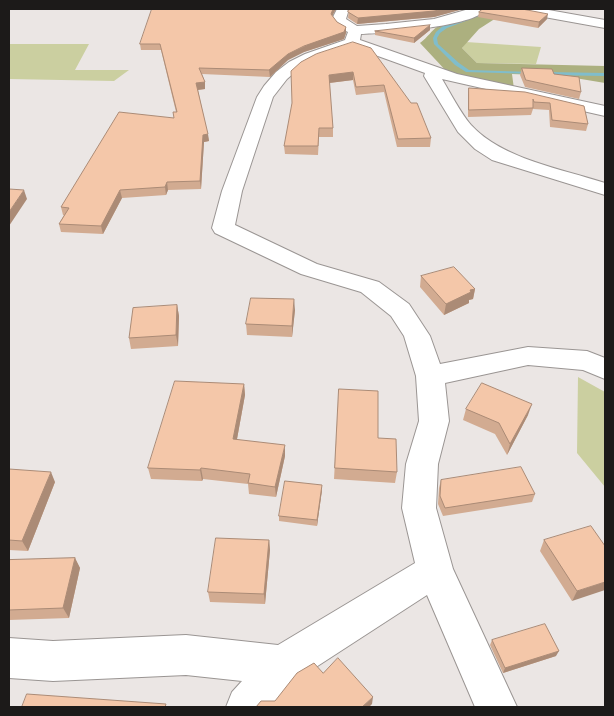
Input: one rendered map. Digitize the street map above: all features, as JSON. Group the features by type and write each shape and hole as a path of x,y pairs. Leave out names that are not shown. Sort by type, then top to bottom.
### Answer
{"street":[{"path":"343,9 339,19 353,36 434,71 453,78 605,111"},
{"path":"480,9 420,24 353,36 343,47 317,54 289,67 272,84 265,97 232,191 223,228 309,269 370,287 400,310 417,336 430,376 434,420 422,464 419,508 435,570 496,707"},
{"path":"522,9 605,24"},
{"path":"434,71 432,76 464,128 482,145 499,156 605,189"},
{"path":"430,376 528,356 587,361 605,370"},
{"path":"247,707 282,666 435,570"},
{"path":"9,658 53,661 186,655 282,666"}],"green space":[{"path":"494,9 507,11 479,29 462,48 477,63 605,66 605,83 563,76 512,74 514,89 448,73 420,43 435,28 442,24 465,15"},
{"path":"466,42 541,47 536,64 477,63 462,48"},
{"path":"9,44 89,44 75,70 129,70 114,81 9,79"},
{"path":"578,377 605,392 605,487 577,453"}],"building":[{"path":"152,9 333,9 331,14 337,22 346,27 344,32 304,46 288,54 269,70 199,68 205,82 196,83 208,134 203,135 200,181 167,182 165,187 120,190 101,226 59,224 69,208 61,207 119,112 174,118 173,112 177,112 160,44 140,44"},
{"path":"349,9 444,9 358,18 348,12"},
{"path":"483,9 522,9 548,14 539,22 479,12"},
{"path":"430,25 414,38 375,31"},
{"path":"353,42 371,48 411,103 417,103 431,138 398,139 384,85 356,87 353,72 329,75 333,128 319,128 318,146 284,146 292,103 291,71 301,62 316,54"},
{"path":"522,68 552,69 554,74 579,77 581,92 526,80"},
{"path":"469,88 525,92 584,106 588,124 552,120 550,103 534,102 533,99 533,108 469,110"},
{"path":"9,189 24,190 9,212"},
{"path":"454,267 475,289 446,304 421,276"},
{"path":"251,298 294,299 292,326 246,324"},
{"path":"177,305 176,335 129,338 133,308"},
{"path":"175,381 244,384 233,439 285,445 275,487 248,483 250,474 201,468 200,470 148,468"},
{"path":"482,383 532,404 510,444 499,423 466,409"},
{"path":"339,389 378,391 378,438 396,439 397,472 335,468"},
{"path":"521,467 535,494 445,508 440,496 441,480"},
{"path":"9,469 51,472 22,541 9,540"},
{"path":"285,481 322,485 317,520 279,516"},
{"path":"591,526 605,546 605,582 577,591 544,540"},
{"path":"216,538 269,540 264,594 208,592"},
{"path":"75,558 63,608 9,610 9,560"},
{"path":"545,624 559,651 505,668 492,640"},
{"path":"338,658 373,697 362,707 256,707 261,701 275,701 297,673 314,663 323,673"},
{"path":"27,694 166,704 165,707 22,707"}],"waterway":[{"path":"488,12 445,27 438,32 435,38 436,44 457,64 468,71 532,73"},
{"path":"545,74 605,75"}]}
